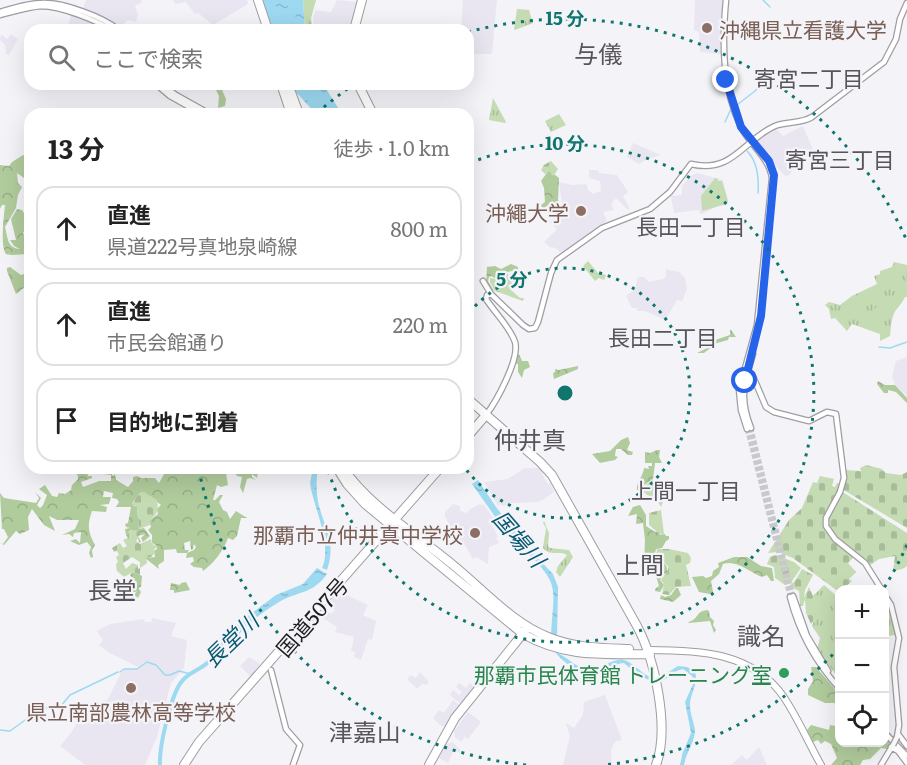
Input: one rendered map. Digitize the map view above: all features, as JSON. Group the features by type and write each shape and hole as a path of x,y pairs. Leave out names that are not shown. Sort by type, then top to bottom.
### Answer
{"highway":[{"path":"256,0 264,24"},
{"path":"356,24 362,0"},
{"path":"283,90 289,108"},
{"path":"290,90 297,108"},
{"path":"361,90 370,108"},
{"path":"474,405 540,462 556,481 638,626 649,652 655,676 662,738 656,765"},
{"path":"474,429 486,416"},
{"path":"341,474 355,494 525,631 550,647 565,652 588,654 649,652"},
{"path":"348,474 392,522"},
{"name":"国道507号","path":"184,765 200,742 435,474"},
{"path":"431,765 457,723 525,631"},
{"path":"536,637 592,648 649,652"}],"main road":[{"path":"726,0 725,73 740,123 771,165 775,183 761,316 746,370 742,397 749,429"},
{"path":"0,14 36,3 54,3 109,24"},
{"path":"483,280 491,294 525,326 529,329 535,328 552,270 562,255 602,228 650,209 669,193 692,164 723,163 777,126 802,122 810,118 879,67 896,39 900,19 907,3"},
{"path":"0,14 36,7 50,7 100,24"},
{"path":"163,90 191,108"},
{"path":"169,90 199,108"},
{"path":"486,416 503,384 515,350 512,337 486,299 487,295 491,294"},
{"path":"746,370 753,375 764,405 770,410 810,421 827,412 836,414 844,478 840,492 826,518 826,525 835,539 866,564 879,585"},
{"path":"791,597 804,637 835,680"},
{"path":"881,765 898,735 899,725 894,667 898,636 889,601"},
{"path":"649,652 720,658 739,664 762,676 782,699 820,765"},
{"path":"271,670 286,729 300,745 293,765"},
{"path":"889,735 907,752"},
{"path":"898,735 907,746"},
{"path":"889,736 907,756"},
{"path":"892,746 907,763"}],"shaded area":[{"path":"86,0 141,0 142,2 135,6 138,14 136,22 127,20 124,24 115,24 83,9"},
{"path":"173,0 247,0 248,4 212,24 198,13 195,14 186,2 175,4"},
{"path":"337,0 358,2 351,24 314,24 315,10 331,12"},
{"path":"463,0 497,0 492,53 474,54 474,24 461,24"},
{"name":"沖縄県立看護大学","path":"695,0 723,0 720,25 721,54 700,52 699,32 694,30"},
{"path":"71,15 94,24 69,24"},
{"path":"1,34 7,39 11,34 18,39 9,55 6,54 5,45 0,40"},
{"path":"803,126 814,152 796,163 786,177 773,163 758,140 775,128 783,136"},
{"path":"633,143 661,155 639,164 627,157"},
{"path":"589,170 617,175 628,192 623,196 630,209 615,199 611,204 614,210 603,212 607,221 561,253 544,242 557,229 550,222 562,204 559,182 572,185 586,184 588,190 593,194 601,191 600,181 589,178"},
{"path":"697,173 723,180 727,205 718,206 700,214 699,210 674,213 671,196 682,195 682,186 690,176"},
{"path":"666,269 679,272 685,278 687,289 682,301 677,300 667,317 663,319 632,308 626,296 635,289 638,277 644,277 649,282 663,279 666,277"},
{"path":"907,357 907,396 895,385 892,376 896,361"},
{"path":"525,468 542,468 545,472 542,474 554,492 537,502 498,506 484,482 508,479"},
{"name":"那覇市立仲井真中学校","path":"453,504 460,506 460,511 467,513 480,504 484,505 496,522 492,525 499,543 489,547 488,564 476,557 473,559 465,545 455,536 445,516 445,512"},
{"path":"336,590 368,605 363,615 376,621 372,640 368,639 361,660 354,657 355,652 351,651 354,637 335,632 337,627 321,617 315,623 312,621 320,609 331,614 335,610 326,603"},
{"path":"152,618 176,623 171,636 187,640 184,668 171,683 157,737 145,765 85,765 60,746 73,730 80,716 108,699 124,670 140,668 99,645 103,640 97,631 110,624 143,619 145,622 151,622"},
{"path":"249,657 259,663 260,669 252,678 240,666"},
{"path":"420,672 429,682 417,689 407,679 411,675 416,678"},
{"path":"459,683 466,688 470,683 475,687 462,705 450,695 453,690 459,695 462,692 456,687"},
{"path":"605,695 622,740 616,741 611,750 612,765 563,765 570,736 566,723 574,728 583,715 584,702"},
{"path":"453,700 461,706 447,726 441,726 433,718 439,710 444,713"},
{"path":"468,712 481,722 468,739 465,737 461,742 455,737 454,731"},
{"path":"453,742 461,751 460,753 454,750 448,763 439,758 447,744"},
{"path":"759,747 767,765 731,765 742,755 747,760"}],"green space":[{"path":"303,0 316,0 311,18 312,24 305,24"},
{"path":"517,9 529,10 533,23 515,30"},
{"path":"216,90 222,90 226,99 225,106 218,108 219,96"},
{"path":"493,98 506,122 505,123 489,120"},
{"path":"559,114 566,125 551,132 545,121"},
{"path":"24,155 24,178 17,173 18,183 22,187 16,208 5,227 10,244 20,249 10,240 16,240 11,219 17,209 22,210 24,213 24,254 8,255 3,245 5,205 2,205 0,209 0,165 9,166"},
{"path":"551,161 558,169 553,176 549,171 545,174 541,170"},
{"path":"549,170 559,178 558,200 560,204 548,205 543,209 541,205 545,202 544,188 541,181"},
{"path":"715,178 722,181 728,201 726,204 702,211 701,196"},
{"path":"588,261 598,273 606,275 604,280 599,278 595,281 583,266"},
{"path":"894,262 907,265 907,297 894,313 890,336 880,341 880,334 852,324 847,331 835,318 831,319 829,309 825,305 829,302 840,305 852,296 877,284 874,276 892,267"},
{"path":"511,264 518,267 518,270 507,272 508,276 497,279 489,277 488,281 494,291 490,290 486,284 487,267 495,266 501,269"},
{"path":"10,267 21,275 24,274 24,288 16,294 7,271"},
{"path":"507,276 515,287 511,290 520,298 524,298 523,301 495,291 490,278 497,279"},
{"path":"891,301 893,304 888,320 877,322 873,317 874,319 864,325 860,319 884,302"},
{"path":"730,330 736,337 729,337 728,340 717,343 704,353 697,353 709,347 715,340 730,335"},
{"path":"519,354 522,361 528,361 530,367 524,370 522,378 518,372 518,364 514,363"},
{"path":"578,366 578,369 554,379 555,369"},
{"path":"878,381 885,385 895,385 907,398 907,403 896,392 888,390 888,393 884,393 877,384"},
{"path":"628,437 630,443 627,450 633,452 632,455 616,449 615,456 618,457 615,460 600,463 592,454 610,451 621,440"},
{"path":"660,450 659,457 662,463 655,463 653,479 643,486 642,490 637,490 644,468 649,469 648,466 652,466 652,463 645,463 645,452 650,453"},
{"path":"866,465 882,469 886,473 901,475 907,472 907,528 842,489 845,470 861,471 860,468"},
{"path":"77,474 92,476 81,482 83,487 99,481 111,481 111,475 103,474 111,474 113,476 115,474 116,480 128,487 133,477 137,476 155,478 159,483 164,474 226,474 228,485 221,487 217,485 213,500 223,495 219,502 230,519 236,511 247,518 241,518 237,536 233,540 228,538 218,556 203,571 202,568 190,564 194,561 193,557 186,558 187,553 177,553 176,549 164,550 164,561 158,565 159,569 145,558 155,557 154,551 157,549 152,543 152,535 148,530 151,527 149,521 158,514 157,509 161,505 144,492 140,493 132,503 137,507 139,529 144,528 150,536 143,542 141,538 145,534 138,536 141,542 139,543 131,530 126,535 125,529 130,528 125,524 128,523 131,507 116,507 119,502 112,498 113,493 104,491 103,497 111,497 109,504 100,505 107,507 106,512 92,511 89,520 90,532 95,545 91,558 89,553 91,547 87,542 79,545 70,541 76,539 80,543 81,532 74,533 73,537 69,534 62,535 75,529 79,520 57,520 49,516 55,531 44,525 32,509 28,517 29,530 20,534 16,531 4,545 0,543 3,544 8,537 2,529 0,493 4,498 36,503 39,498 35,492 41,498 37,505 40,508 47,495 39,489 45,485 52,496 57,497 59,493 65,494 71,490 72,485 78,479","holes":["190,541 191,550 194,544 196,547 187,553 189,550 185,550 184,543"]},
{"path":"235,474 252,474 256,480 247,479 243,493 240,487 242,477"},
{"path":"820,476 834,479 832,486 840,484 825,515 825,528 838,544 855,556 848,563 856,572 849,579 852,581 848,585 835,585 835,589 793,558 778,552 768,553 789,520 802,508 813,482 817,483"},
{"path":"653,480 653,487 661,485 663,502 661,507 657,500 643,491 643,487"},
{"path":"841,491 907,533 907,566 893,571 895,556 879,559 869,566 835,535 827,522"},
{"path":"144,492 157,500 157,510 149,521 150,525 139,529 137,507 132,503 140,493"},
{"path":"640,505 646,515 646,526 655,532 659,531 660,535 669,536 662,548 656,549 651,555 652,564 658,567 662,562 666,565 668,572 660,580 664,585 660,592 655,591 659,586 657,579 644,565 643,523 636,524 637,514 628,516 633,507"},
{"path":"661,510 664,534 661,535 649,525 649,513"},
{"path":"544,521 549,533 548,546 569,550 573,557 560,577 556,572 567,555 552,553 543,548 546,528"},
{"path":"132,530 137,530 136,541 140,544 151,539 152,544 157,546 155,553 146,558 147,563 140,568 140,575 133,572 124,577 117,571 116,557 119,555 112,548 120,543 123,548 127,546 123,540 128,538 126,535","holes":["132,557 140,562 138,569 138,565 132,563 126,569 123,563"]},
{"path":"657,549 688,553 691,558 690,563 686,565 691,586 676,587 669,595 662,594 664,584 661,580 668,572 668,566 662,561 658,565 655,563"},
{"path":"776,555 794,562 801,568 792,581 785,585 775,578 774,567 767,564 770,557"},
{"path":"734,557 747,557 761,566 772,568 774,581 771,581 767,575 762,577 728,563 723,564 719,574 711,581 713,592 710,594 699,592 692,577 712,576 713,571 719,567 718,563"},
{"path":"802,569 813,575 805,590 804,598 809,587 819,610 811,624 806,613 805,599 803,606 800,606 799,591 789,586"},
{"path":"133,572 142,576 141,587 138,588 141,592 138,598 134,595 137,591 133,593 132,590 135,587 131,587 128,583 133,581 129,581 132,579 130,575"},
{"path":"186,582 190,590 174,593 174,590 170,590 171,583 180,585"},
{"path":"824,585 835,595 835,674 817,649 820,638 812,626 818,610 813,596"},
{"path":"676,588 681,595 673,602 660,599 661,595 665,597 671,595"},
{"path":"889,607 896,635 889,636"},
{"path":"707,610 714,621 713,625 716,630 714,633 710,621 688,623"},
{"path":"811,667 816,667 835,689 835,703 825,703 808,695 808,689 813,681"},
{"path":"811,725 829,730 830,725 835,726 835,747 888,747 887,749 881,748 870,759 863,760 860,765 831,765 837,758 831,744 825,741 821,744 818,740 813,742 807,730"}],"water":[{"path":"263,0 303,0 305,24 271,24"},
{"path":"327,90 338,108 311,108 295,91"},
{"path":"312,474 318,474 318,501 331,552 327,570 322,568 325,559 324,539 310,483"},
{"path":"478,480 526,545 523,550 472,484"},
{"path":"528,548 553,574 558,587 557,638 551,636 553,589 545,573 526,552"},
{"path":"317,568 327,574 316,585 286,598 261,614 235,639 227,632 276,595 303,584"},
{"path":"555,652 588,669 597,668 616,660 624,660 651,677 652,681 639,676 624,663 600,673 592,674 578,670 571,667"},
{"path":"678,666 694,671 696,675 690,706 695,733 686,757 682,755 691,733 685,702 694,682 692,676 683,669 659,682 659,678"}],"waterway":[{"path":"763,0 770,7"},
{"path":"737,105 755,91 774,71"},
{"path":"725,122 731,109"},
{"path":"747,151 754,160 757,170 758,193"},
{"path":"879,347 890,348 907,342"},
{"name":"長堂川","path":"160,765 161,746 167,721 179,686 185,678 217,653 233,631"},
{"path":"120,672 124,669 137,669 147,662 156,665 165,675 179,671 191,674"},
{"path":"10,731 28,718 38,716 44,708 61,706 70,695 118,672"},
{"path":"0,730 9,731"},
{"name":"国場川","path":"682,765 685,752"}],"tunnel":[{"path":"751,428 793,596"},
{"path":"747,429 790,597"}],"place":[{"name":"沖縄県立看護大学","path":"707,28"},
{"name":"沖繩大学","path":"581,211"},
{"name":"那覇市立仲井真中学校","path":"475,533"},
{"name":"那覇市民体育館 トレーニング室","path":"784,673"},
{"name":"県立南部農林高等学校","path":"131,688"}],"district":[{"name":"与儀","path":"598,52"},
{"name":"寄宮二丁目","path":"809,77"},
{"name":"寄宮三丁目","path":"840,158"},
{"name":"長田一丁目","path":"691,225"},
{"name":"長田二丁目","path":"663,336"},
{"name":"仲井真","path":"530,438"},
{"name":"上間一丁目","path":"686,489"},
{"name":"上間","path":"640,563"},
{"name":"長堂","path":"112,588"},
{"name":"識名","path":"761,634"},
{"name":"津嘉山","path":"365,730"}],"route":[{"path":"726,80 741,127 769,161 773,168 775,183 761,316 745,381"}]}
